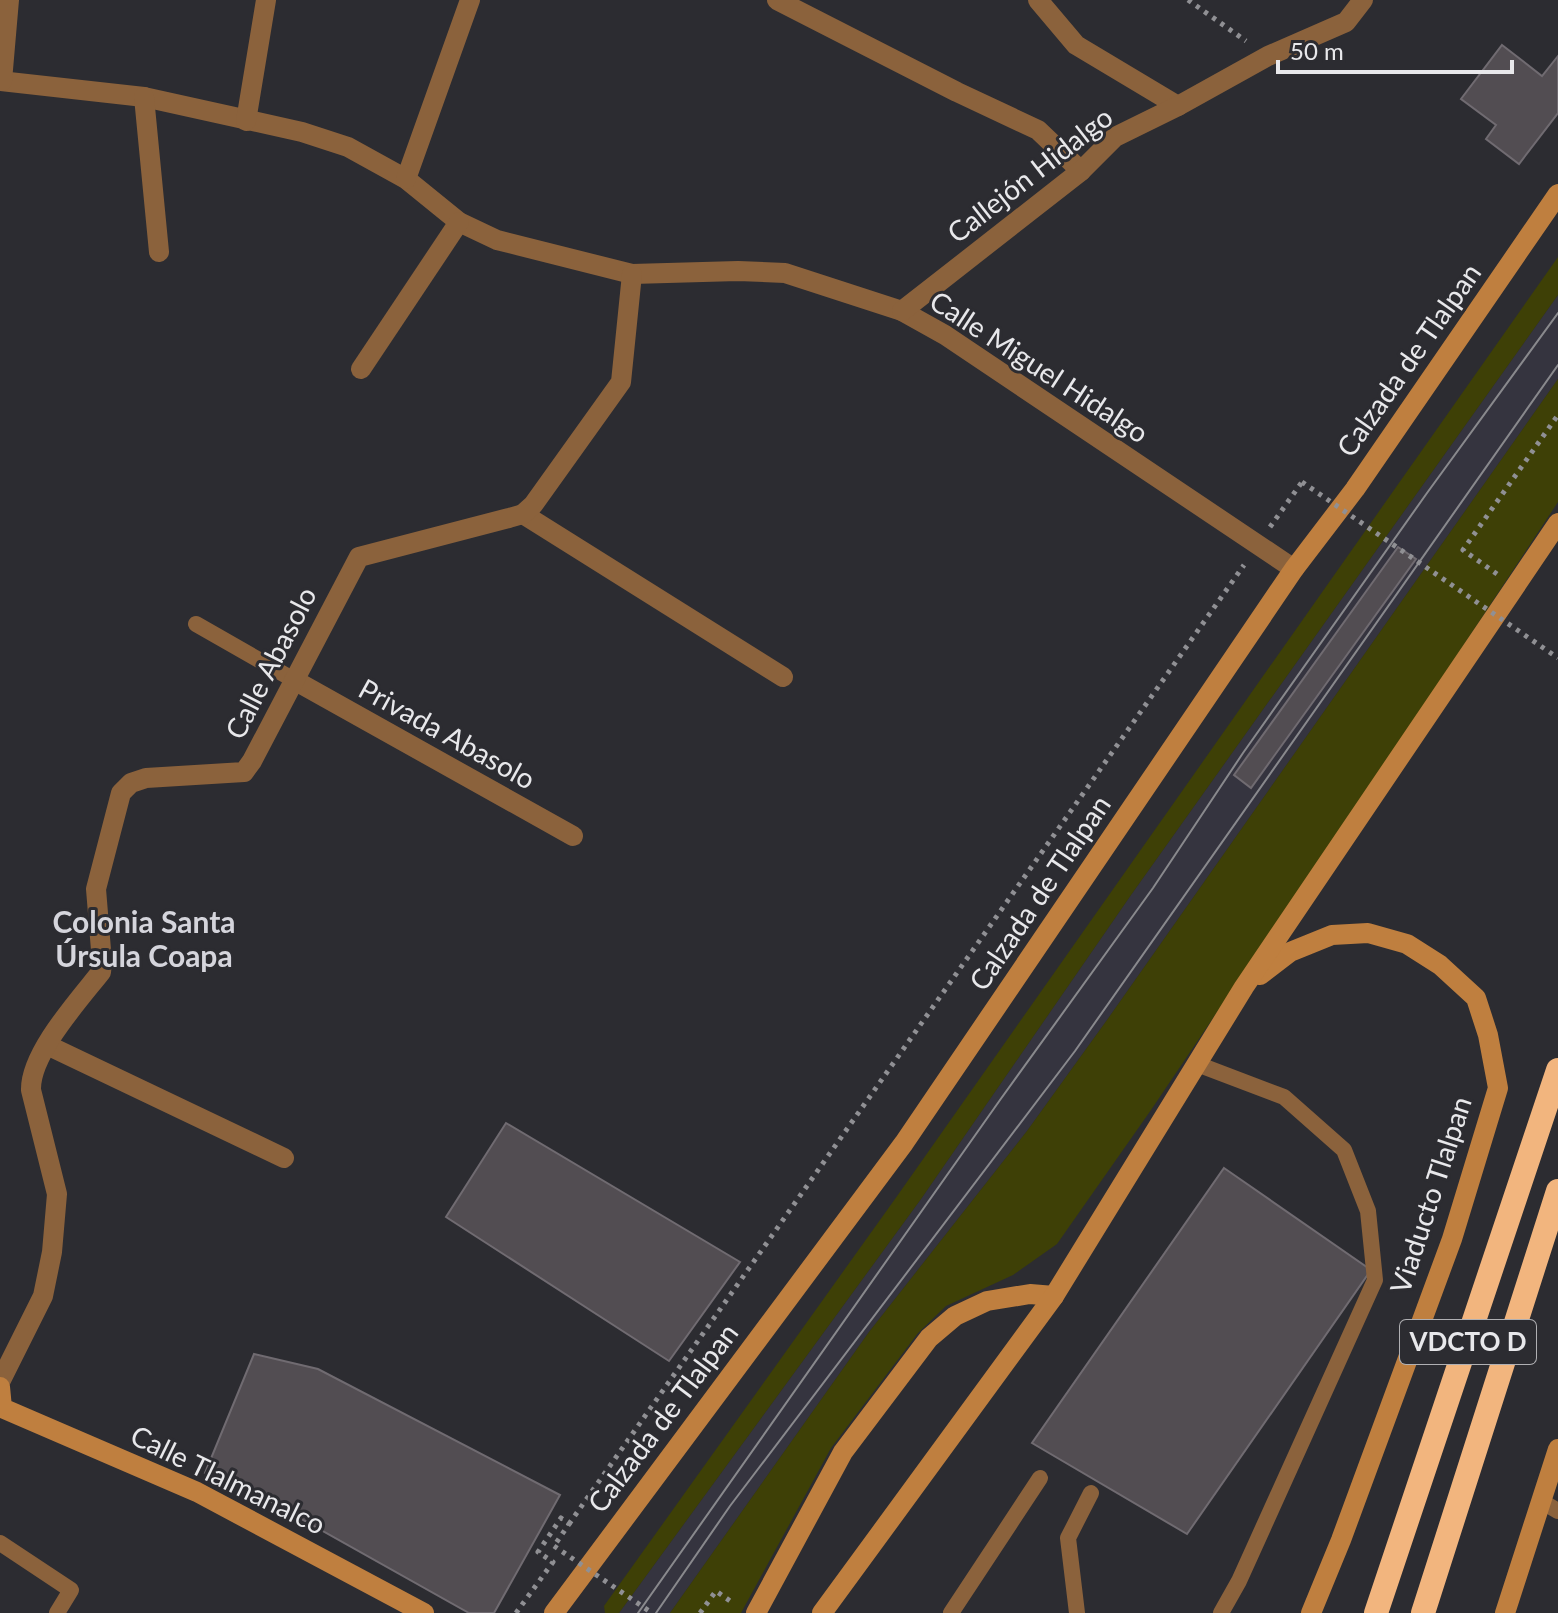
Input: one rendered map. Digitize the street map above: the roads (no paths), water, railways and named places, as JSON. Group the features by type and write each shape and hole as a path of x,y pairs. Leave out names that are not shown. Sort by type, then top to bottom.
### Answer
{"highway":[{"name":"VDCTO D","path":"1376,1613 1558,1070"},
{"name":"VDCTO D","path":"1423,1613 1558,1191"}],"main road":[{"name":"Calzada de Tlalpan","path":"554,1613 904,1143 1294,569 1355,489 1558,194"},
{"path":"822,1613 1054,1296 1244,987 1558,523"},
{"name":"Viaducto Tlalpan","path":"1244,987 1290,952 1332,935 1368,933 1407,944 1440,965 1476,998 1488,1035 1498,1088 1452,1239 1311,1613"},
{"path":"756,1613 843,1452 929,1338 955,1316 987,1301 1030,1294 1054,1296"},
{"path":"0,1384 1,1408"},
{"name":"Calle Tlalmanalco","path":"1,1408 197,1492 424,1613"},
{"path":"1505,1613 1550,1506 1558,1449"}],"street":[{"path":"1,81 9,0"},
{"path":"246,121 266,0"},
{"path":"406,179 470,0"},
{"path":"777,0 1038,130 1081,171"},
{"path":"1038,0 1076,45 1178,106"},
{"name":"Callejón Hidalgo","path":"902,311 1081,171 1115,137 1268,56 1346,22 1363,0"},
{"name":"Calle Miguel Hidalgo","path":"1,81 144,97 302,132 348,147 406,179 459,222 497,240 632,274 785,273 902,311 945,335 1294,569"},
{"path":"144,97 159,252"},
{"path":"361,369 459,222"},
{"path":"632,274 621,382 533,505 523,514 783,677"},
{"name":"Calle Abasolo","path":"0,1384 43,1296 52,1252 57,1194 30,1078 47,1045 101,972 96,889 121,793 131,783 146,778 244,772 359,557 523,514"},
{"name":"Privada Abasolo","path":"294,680 573,836"},
{"path":"47,1045 284,1158"}],"lane":[{"path":"196,624 294,680"},
{"path":"1197,1064 1284,1097 1344,1150 1368,1211 1375,1280 1245,1567 1221,1613"},
{"path":"951,1613 1040,1478"},
{"path":"1077,1613 1068,1538 1091,1493"},
{"path":"0,1543 71,1590 57,1613"}],"tram line":[{"path":"638,1613 1153,888 1243,753 1558,313"},
{"path":"656,1613 730,1506 1075,1051 1558,365"}],"district":[{"name":"Colonia Santa Úrsula Coapa","path":"144,940"}]}
